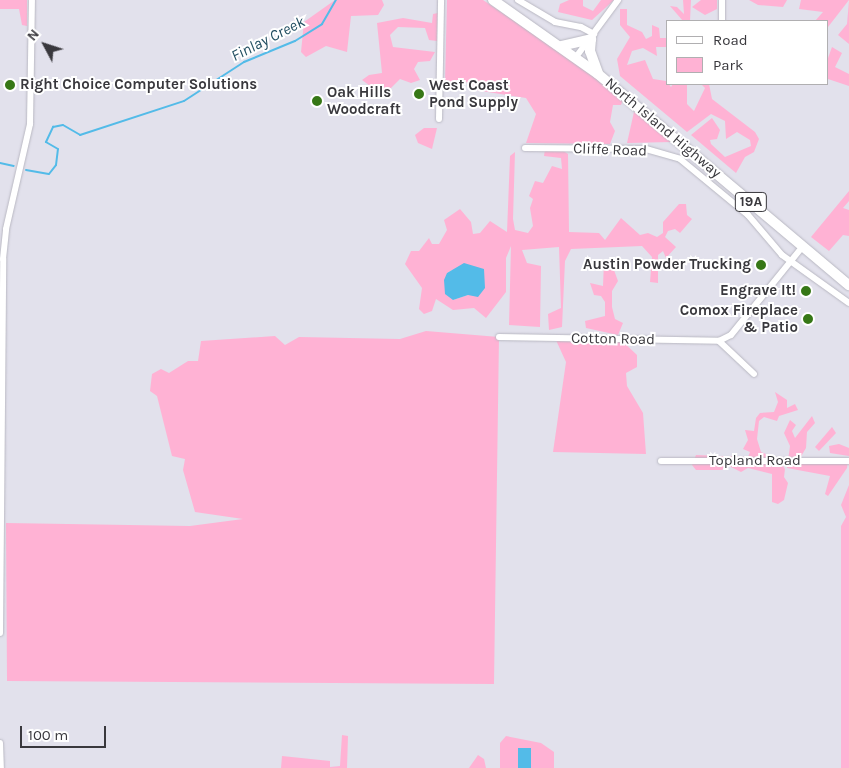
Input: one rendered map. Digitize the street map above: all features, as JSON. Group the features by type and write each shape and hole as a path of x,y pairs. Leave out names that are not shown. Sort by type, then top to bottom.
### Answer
{"main road":[{"name":"North Island Highway","path":"493,0 561,46 598,74 849,285"},
{"path":"561,46 592,36 590,51 598,74"}],"street":[{"path":"0,633 3,259 6,229 30,124 32,0"},
{"path":"439,119 441,0"},
{"path":"518,0 555,22 581,27 592,36"},
{"path":"576,57 618,0"},
{"path":"722,0 722,20"},
{"name":"Cliffe Road","path":"525,148 646,149 680,159 748,215 790,262 849,303"},
{"path":"754,374 719,341 731,335 803,246"},
{"name":"Cotton Road","path":"499,337 719,341"},
{"name":"Topland Road","path":"661,460 849,461"},
{"path":"0,743 0,768"}],"green space":[{"path":"0,0 27,0 27,26 22,25 19,9 0,9"},
{"path":"335,0 382,0 384,5 378,15 351,16 347,52 326,46 306,57 301,52 304,22"},
{"path":"447,0 483,0 579,64 623,100 621,105 613,105 610,122 615,131 610,144 526,143 536,114 526,98 475,90 463,79 445,83"},
{"path":"569,0 583,0 583,6 593,11 601,0 614,0 592,20 558,12 560,4"},
{"path":"683,0 691,0 690,20 682,20 670,6 677,7 684,14"},
{"path":"701,0 717,0 717,9 705,15 692,7"},
{"path":"749,0 787,0 783,7 758,5"},
{"path":"801,0 849,0 829,26 829,20 816,20 823,12 799,9"},
{"path":"849,1 849,44 838,35 847,24"},
{"path":"620,9 627,9 627,25 642,32 646,39 652,36 652,25 659,28 660,38 666,38 666,47 656,47 657,56 643,48 632,51 627,65 645,60 653,79 666,81 666,85 671,87 672,85 687,85 687,104 694,111 705,88 702,85 709,85 712,99 755,132 759,139 754,152 745,157 736,173 691,135 712,118 720,130 717,139 710,140 711,144 725,157 751,146 750,140 737,132 726,139 725,121 711,114 687,132 620,76 617,59 630,37 620,25"},
{"path":"438,13 437,41 429,40 425,28 398,27 390,35 393,47 435,52 430,61 418,62 414,69 420,80 411,83 400,79 384,95 376,96 373,88 362,80 369,75 382,73 377,23 403,18 432,23 433,14"},
{"path":"832,47 842,53 835,67 849,74 849,86 829,79 829,55"},
{"path":"634,112 651,123 671,142 627,143"},
{"path":"424,128 437,128 432,149 418,143 415,135"},
{"path":"545,149 562,150 568,154 569,232 599,233 605,240 621,218 640,235 648,233 657,237 663,233 663,222 679,204 686,204 687,215 692,219 680,233 675,229 668,231 665,237 676,247 666,258 663,251 658,255 658,283 650,282 652,257 642,246 571,249 565,261 562,327 549,330 548,314 561,308 559,247 522,250 527,263 541,266 540,327 509,325 511,246 506,258 506,292 486,318 474,308 453,310 436,299 432,311 424,314 419,309 422,288 405,264 411,251 419,251 429,238 432,244 439,244 447,230 444,220 460,209 471,222 473,234 480,233 490,221 507,232 510,156 515,152 513,219 515,230 528,233 533,226 530,208 533,199 529,196 535,181 543,183 552,166 562,169 561,158 544,156","holes":["452,270 468,295 453,300 447,273"]},
{"path":"849,191 849,201 843,208 849,210 849,236 843,235 829,251 811,237"},
{"path":"604,261 611,262 618,281 612,291 612,307 615,319 623,323 618,335 586,328 585,321 605,316 605,302 601,296 594,295 590,283 603,286"},
{"path":"426,331 499,337 494,684 7,681 6,523 190,526 243,519 195,512 183,470 185,459 172,456 157,396 150,391 152,374 161,369 169,373 188,361 198,361 201,341 275,336 285,345 299,337 400,339"},
{"path":"555,338 620,339 637,355 637,367 626,373 627,386 643,413 646,454 553,452 566,362"},
{"path":"775,392 787,400 787,408 795,404 798,410 779,416 777,421 764,417 759,421 757,439 761,452 777,458 785,469 784,477 788,483 784,500 778,504 772,502 772,474 748,468 741,472 727,465 722,470 696,470 692,465 696,455 748,457 750,452 743,449 748,440 745,430 754,431 756,418 760,413 774,412 778,402"},
{"path":"812,416 815,423 807,432 806,448 800,458 848,459 847,468 828,496 825,494 830,476 787,468 790,446 784,433 790,420 796,425 792,431 795,438"},
{"path":"832,427 836,433 819,451 815,447"},
{"path":"839,444 849,448 849,456 830,453 829,446"},
{"path":"849,485 849,768 841,768 841,526 846,517 841,505"},
{"path":"342,735 348,736 347,768 281,768 282,756 330,761 330,767 340,766"},
{"path":"506,736 541,743 554,752 554,768 531,768 531,749 518,750 518,768 500,768 500,743"},
{"path":"478,755 484,759 486,768 469,768"}],"water":[{"path":"464,263 484,269 485,288 478,297 468,295 453,300 445,294 444,280 447,273"},
{"path":"518,748 531,748 531,768 518,768"}],"waterway":[{"name":"Finlay Creek","path":"26,170 49,174 56,165 58,149 46,142 53,127 63,125 80,135 184,101 244,62 295,41 322,24 336,0"},
{"name":"Finlay Creek","path":"0,163 14,166"}],"place":[{"name":"Right Choice Computer Solutions","path":"10,85"},
{"name":"West Coast Pond Supply","path":"419,94"},
{"name":"Oak Hills Woodcraft","path":"317,101"},
{"name":"Austin Powder Trucking","path":"761,265"},
{"name":"Engrave It!","path":"806,291"},
{"name":"Comox Fireplace & Patio","path":"808,319"}]}
